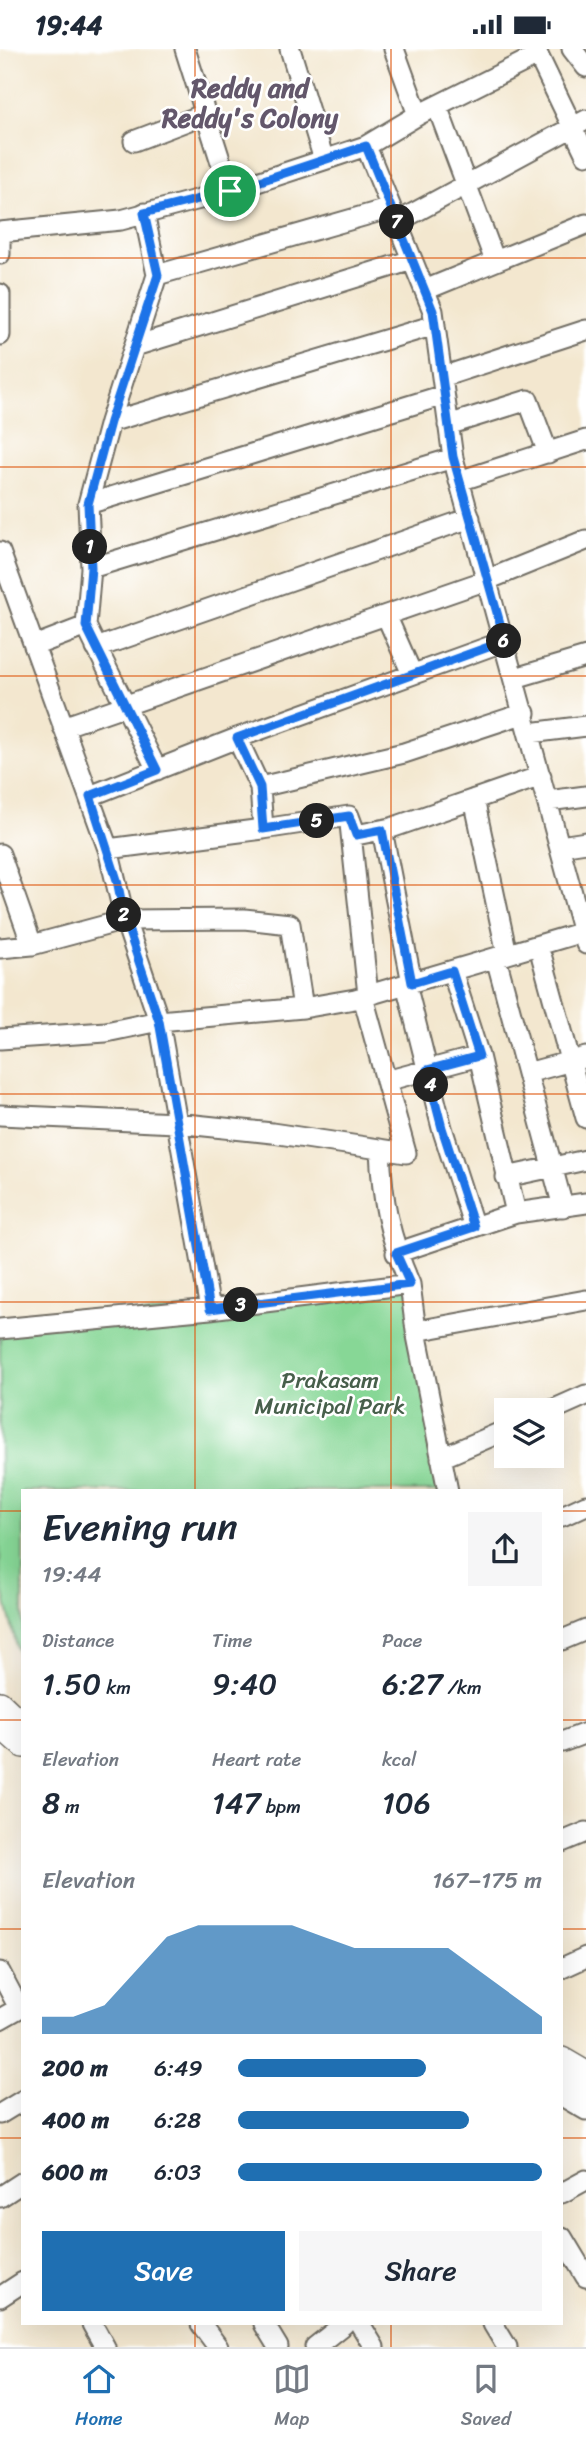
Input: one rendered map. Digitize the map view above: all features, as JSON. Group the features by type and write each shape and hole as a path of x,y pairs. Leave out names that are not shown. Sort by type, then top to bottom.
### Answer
{"main road":[{"path":"0,1703 21,1723"},
{"path":"0,1726 21,1744"},
{"path":"563,2082 586,2095"}],"street":[{"path":"185,49 230,191"},
{"path":"394,49 418,115"},
{"path":"572,49 586,67"},
{"path":"293,50 324,160"},
{"path":"0,254 0,232 121,220 230,191 366,146 418,115 542,52 580,124 586,155"},
{"path":"437,106 495,261"},
{"path":"134,141 205,114"},
{"path":"158,275 394,215 466,185 580,124"},
{"path":"0,1038 106,1033 159,1021 303,1009 365,996 502,956 585,936 453,457 435,325 425,290 366,146"},
{"path":"144,213 158,275 110,422 88,504 91,568 86,626 157,770"},
{"path":"425,290 586,224"},
{"path":"135,346 412,260"},
{"path":"0,294 0,335"},
{"path":"110,422 435,325"},
{"path":"88,504 443,386 586,330"},
{"path":"448,425 528,400 548,453"},
{"path":"459,481 586,440"},
{"path":"91,568 453,457"},
{"path":"96,647 470,518"},
{"path":"63,727 487,580 586,540"},
{"path":"0,552 108,849 125,920 159,1021 210,1309"},
{"path":"386,615 412,674"},
{"path":"34,646 86,626"},
{"path":"90,796 237,738 505,641"},
{"path":"515,678 586,657"},
{"path":"260,787 404,753 525,713"},
{"path":"530,733 586,726"},
{"path":"237,738 260,787 263,829"},
{"path":"349,816 356,835 382,830 541,776"},
{"path":"548,801 586,796"},
{"path":"474,799 502,956 527,1073 563,1207"},
{"path":"108,849 349,816"},
{"path":"0,1115 176,1123 406,1153 365,996 349,816"},
{"path":"382,830 427,1070 442,1128 474,1227"},
{"path":"560,846 586,842"},
{"path":"0,854 32,945"},
{"path":"0,948 32,945 125,920 244,919 290,924 303,1009"},
{"path":"542,958 578,1059 586,1118"},
{"path":"452,971 479,1056 516,1213"},
{"path":"386,1081 479,1056"},
{"path":"527,1073 578,1059"},
{"path":"380,1149 382,1199 396,1253 410,1284 416,1331 448,1489"},
{"path":"506,1177 586,1160"},
{"path":"396,1253 516,1213 586,1203"},
{"path":"0,1329 210,1309 410,1284"},
{"path":"416,1331 586,1300"},
{"path":"564,1405 586,1395"},
{"path":"441,1458 494,1435"},
{"path":"563,1516 586,1505"},
{"path":"563,1640 586,1630"},
{"path":"0,1690 21,1710"},
{"path":"563,1742 586,1733"},
{"path":"0,1741 21,1758"},
{"path":"563,1842 586,1832"},
{"path":"563,1968 586,1957"},
{"path":"0,1972 21,2007 0,2019"},
{"path":"563,2097 586,2110"},
{"path":"0,2114 21,2101"},
{"path":"563,2192 586,2180"},
{"path":"0,2197 21,2183"},
{"path":"563,2239 586,2277"},
{"path":"0,2297 21,2283"},
{"path":"93,2325 105,2347"},
{"path":"202,2325 218,2347"},
{"path":"265,2325 278,2347"},
{"path":"315,2347 343,2325"},
{"path":"361,2325 374,2347"},
{"path":"494,2325 507,2347"}],"green space":[{"name":"Prakasam Municipal Park","path":"410,1284 448,1489 21,1489 21,1664 0,1578 0,1330"}],"district":[{"name":"Reddy and Reddy's Colony","path":"250,102"}],"route":[{"path":"366,146 433,311 453,457 505,641 237,738 260,787 263,829 349,816 356,835 382,830 412,983 452,971 479,1056 427,1070 442,1128 474,1227 396,1253 410,1284 210,1309 159,1021 125,920 117,880 90,796 157,770 86,626 91,568 88,504 110,422 158,275 144,213 230,191 366,146"}]}
